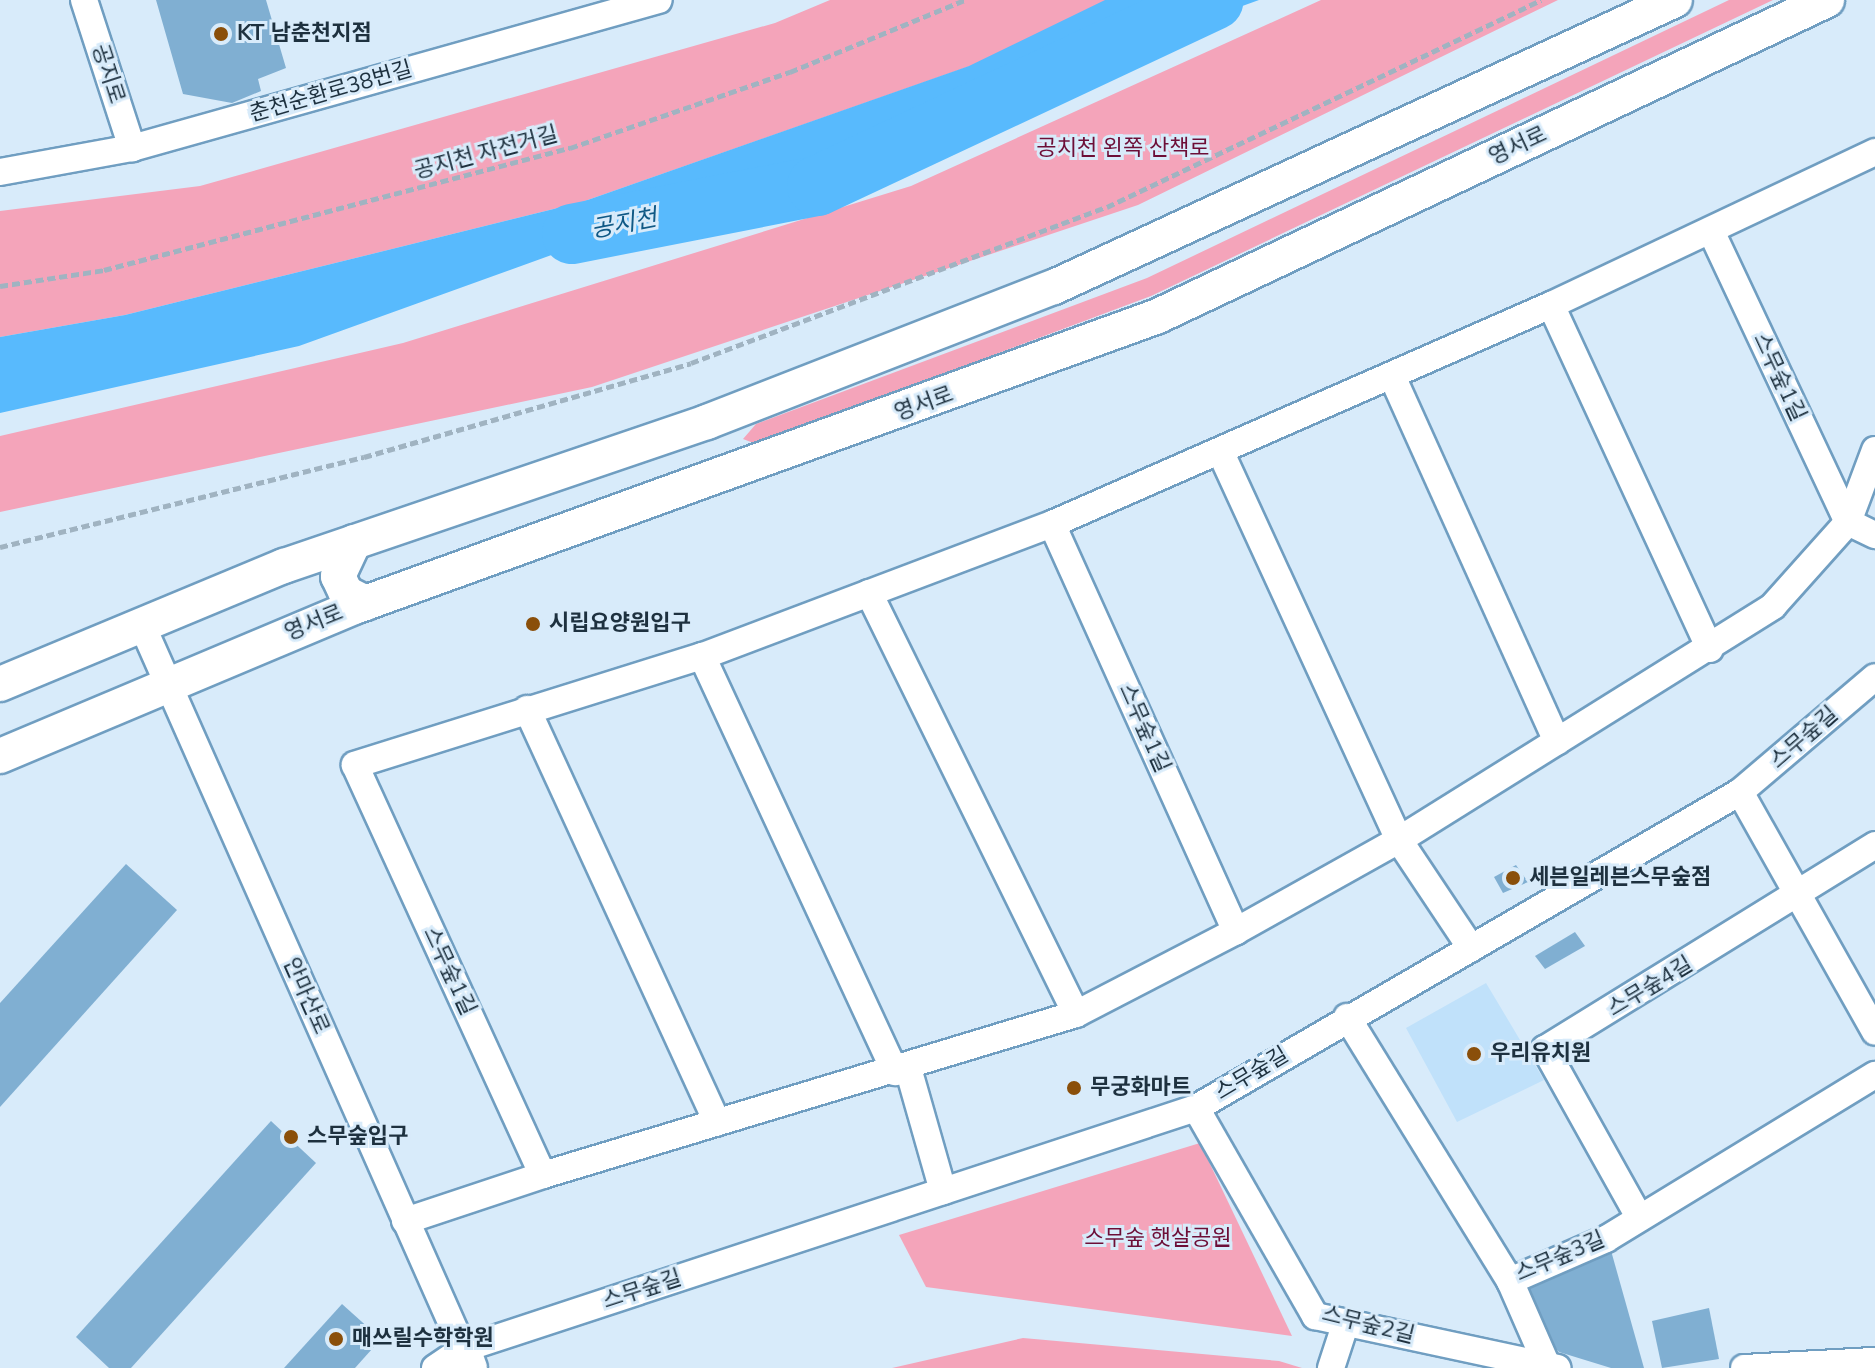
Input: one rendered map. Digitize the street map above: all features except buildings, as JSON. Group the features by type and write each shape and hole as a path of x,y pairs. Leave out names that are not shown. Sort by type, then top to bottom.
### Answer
{"street":[{"name":"공지로","path":"84,0 132,148"},
{"name":"춘천순환로38번길","path":"0,172 132,148 659,0"},
{"path":"0,684 354,542 707,422 1054,287 1675,0"},
{"name":"영서로","path":"0,756 166,682 366,603 1158,316 1827,0"},
{"name":"스무숲1길","path":"543,1175 355,765 702,656 1052,524 1221,453 1551,305 1875,152"},
{"name":"스무숲1길","path":"1711,231 1848,522"},
{"path":"1551,305 1710,649"},
{"path":"1392,376 1557,742"},
{"path":"405,1221 543,1175 901,1070 1076,1014 1236,931 1399,840 1710,649 1773,606 1848,522 1875,450"},
{"path":"1221,453 1399,840 1471,948"},
{"path":"1848,522 1875,535"},
{"name":"스무숲1길","path":"1052,524 1236,931"},
{"path":"354,542 338,576 346,593 366,603"},
{"path":"869,593 1076,1014"},
{"name":"안마산로","path":"142,625 405,1221 456,1362"},
{"path":"702,656 901,1070 943,1191"},
{"name":"스무숲길","path":"456,1362 943,1191 1196,1108 1347,1017 1740,792 1875,677"},
{"path":"527,709 717,1122"},
{"path":"1740,792 1802,896 1875,1032"},
{"name":"스무숲4길","path":"1639,1217 1545,1049 1802,896 1875,845"},
{"name":"스무숲3길","path":"1347,1017 1510,1281 1639,1217 1875,1075"},
{"name":"스무숲2길","path":"1196,1108 1315,1316 1551,1366"},
{"path":"1510,1281 1551,1366"},
{"path":"1331,1368 1346,1322"},
{"path":"1744,1368 1875,1361"}],"path":[{"name":"공지천 자전거길","path":"0,286 104,270 570,148 790,72 965,0"},
{"path":"0,547 364,457 691,363 1107,207 1541,0"}],"shaded area":[{"name":"우리유치원","path":"1486,983 1544,1080 1457,1122 1406,1028"}],"green space":[{"path":"830,0 1159,0 582,202 125,315 0,337 0,211 200,186 775,23"},
{"name":"공치천 왼쪽 산책로","path":"1321,0 1558,0 1138,205 592,387 0,512 0,436 403,343 911,186"},
{"path":"1729,0 1773,0 1151,296 756,444 743,439 756,424 1147,278"},
{"name":"스무숲 햇살공원","path":"1200,1143 1292,1336 926,1287 899,1235"},
{"path":"1023,1338 1279,1361 1302,1368 892,1368"}],"water":[{"path":"1105,0 1259,0 299,346 0,413 0,337 125,315 582,202 969,66"}],"waterway":[{"name":"공지천","path":"572,234 817,186 1214,0"}],"place":[{"name":"KT 남춘천지점","path":"221,34"},
{"name":"시립요양원입구","path":"533,624"},
{"name":"세븐일레븐스무숲점","path":"1513,878"},
{"name":"우리유치원","path":"1474,1054"},
{"name":"무궁화마트","path":"1074,1088"},
{"name":"스무숲입구","path":"291,1137"},
{"name":"매쓰릴수학학원","path":"336,1339"}]}
